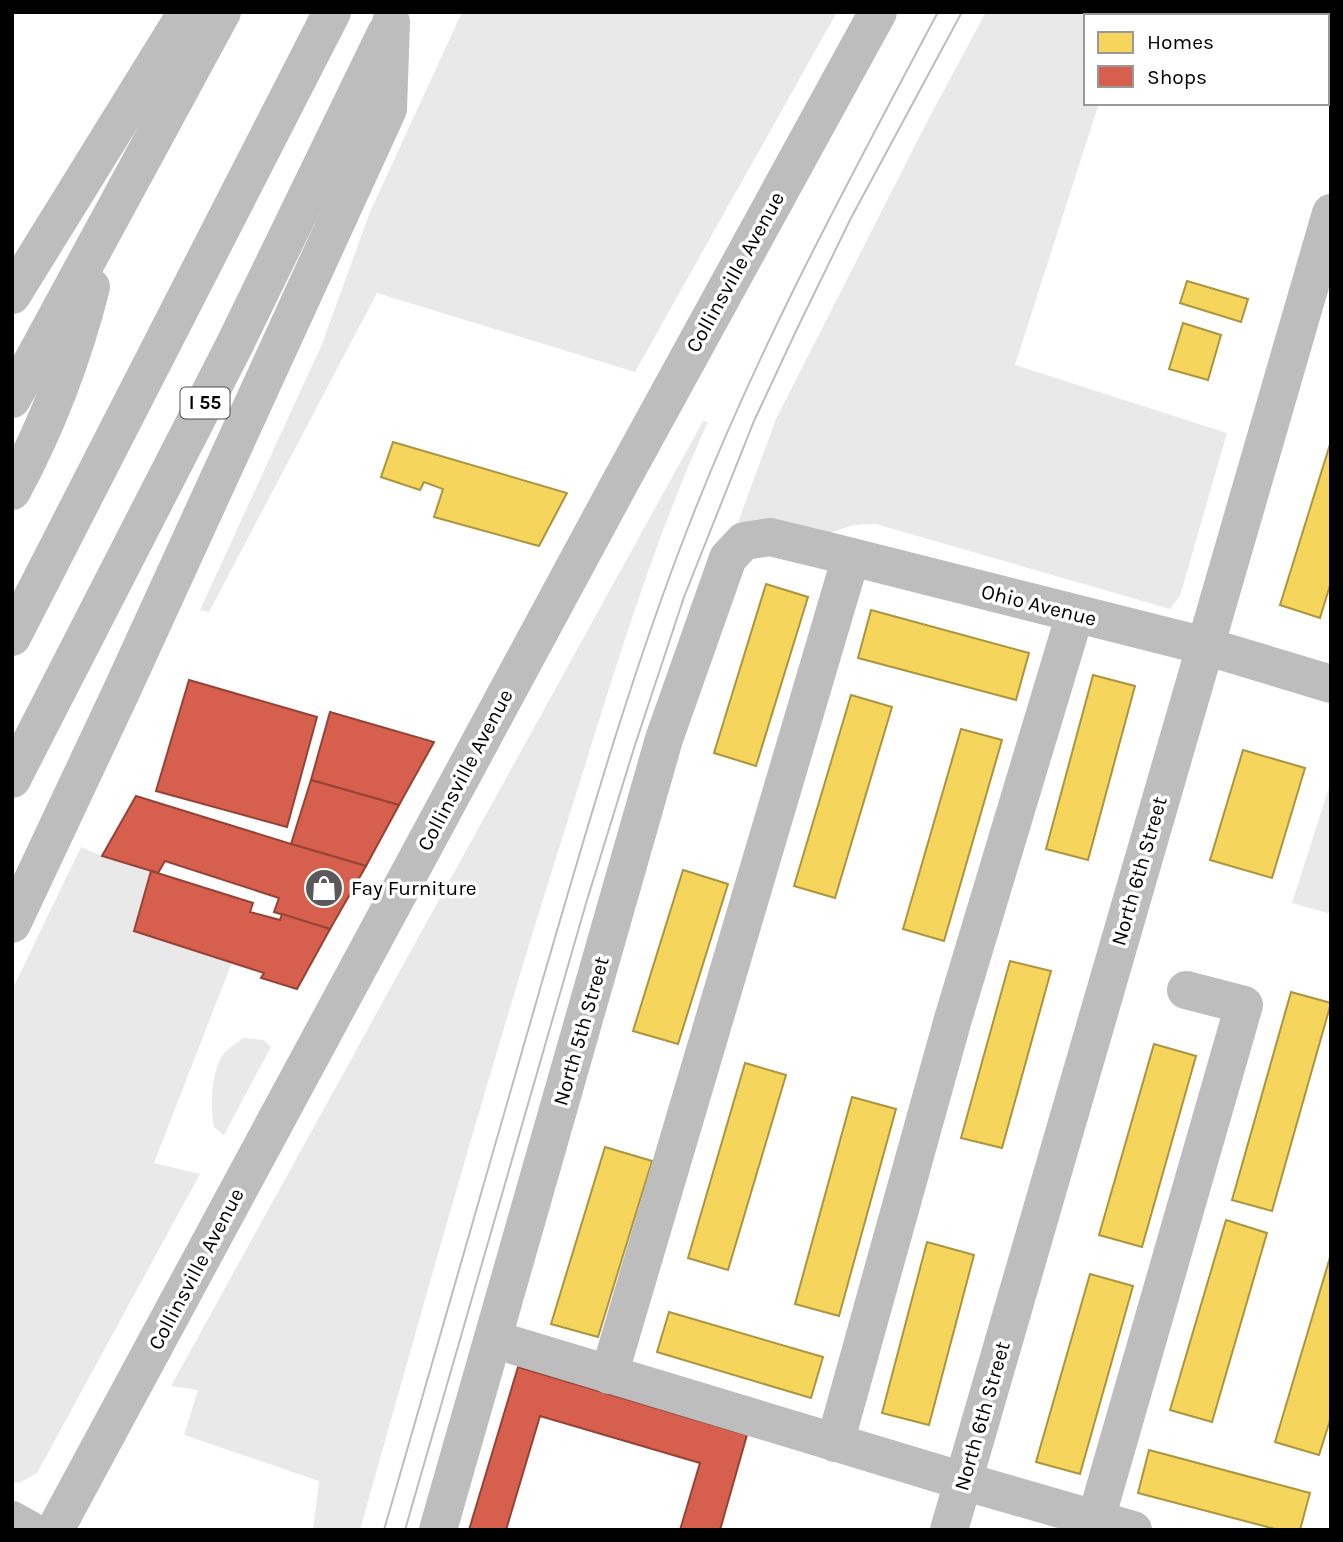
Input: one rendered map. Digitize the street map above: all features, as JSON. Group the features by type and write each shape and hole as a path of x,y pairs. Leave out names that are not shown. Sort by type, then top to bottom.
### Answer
{"main road":[{"path":"12,295 187,12"},
{"path":"12,399 222,12"},
{"path":"12,637 332,12"},
{"name":"Collinsville Avenue","path":"55,1530 622,479 878,12"},
{"path":"12,923 122,690 388,109 393,17"},
{"name":"I 55","path":"12,779 235,344 393,17"},
{"name":"North 6th Street","path":"948,1530 1331,213"},
{"path":"12,491 57,397 83,318 105,231"},
{"name":"Ohio Avenue","path":"744,541 770,537 1205,646 1331,684"},
{"name":"North 5th Street","path":"438,1530 664,739 728,558 744,541"},
{"path":"609,1375 851,557"},
{"path":"835,1443 956,1007 1075,614"},
{"path":"1096,1519 1244,1005 1186,990"},
{"path":"492,1339 1133,1530"},
{"path":"12,1520 30,1530"}],"shaded area":[{"path":"462,12 837,12 635,372 377,293 209,612 200,610 322,344 370,212"},
{"path":"986,12 1128,12 1084,14 1084,105 1098,105 1015,365 1227,433 1180,596 1170,609 876,524 853,525 824,535 776,524 738,522 776,419"},
{"path":"703,421 708,422 668,516 634,612 516,987 360,1530 313,1530 319,1481 184,1435 198,1390 171,1386"},
{"path":"1331,781 1331,914 1292,903"},
{"path":"81,847 151,871 134,931 232,962 154,1163 200,1174 37,1473 19,1483 12,1482 12,990"},
{"path":"243,1038 264,1040 271,1047 224,1135 214,1127 214,1078 225,1052"}],"building: Homes":[{"path":"1187,281 1248,299 1241,322 1180,303"},
{"path":"1183,323 1221,335 1208,380 1169,369"},
{"path":"1331,441 1331,582 1320,618 1280,605"},
{"path":"393,442 567,493 539,546 434,517 443,489 424,482 420,490 381,477"},
{"path":"766,584 808,597 756,766 714,753"},
{"path":"871,610 1029,653 1016,700 858,658"},
{"path":"1093,675 1135,686 1088,860 1046,849"},
{"path":"851,695 892,707 835,898 794,886"},
{"path":"961,729 1002,740 944,941 903,929"},
{"path":"1243,750 1305,768 1272,878 1210,860"},
{"path":"683,870 728,884 678,1044 633,1031"},
{"path":"1010,961 1051,971 1002,1148 961,1138"},
{"path":"1291,992 1331,1003 1272,1211 1232,1200"},
{"path":"1154,1044 1196,1056 1142,1247 1099,1235"},
{"path":"745,1063 786,1075 728,1270 688,1258"},
{"path":"852,1097 896,1109 839,1316 795,1304"},
{"path":"605,1147 652,1161 598,1337 551,1324"},
{"path":"1226,1220 1267,1233 1212,1422 1170,1410"},
{"path":"927,1242 974,1255 929,1425 882,1413"},
{"path":"1331,1254 1331,1417 1319,1455 1275,1442"},
{"path":"1090,1274 1133,1286 1080,1474 1036,1462"},
{"path":"669,1312 823,1357 811,1398 657,1352"},
{"path":"1149,1450 1310,1493 1300,1530 1279,1530 1138,1493"}],"building: Shops":[{"path":"189,680 317,717 287,827 156,791"},
{"path":"330,712 434,742 399,805 311,780"},
{"path":"311,780 399,805 366,866 291,844"},
{"path":"136,796 366,866 330,929 274,912 279,898 165,861 158,873 102,856"},
{"path":"151,871 253,903 250,912 280,920 282,914 330,929 297,989 261,978 264,973 134,931"},
{"path":"518,1367 747,1435 720,1530 680,1530 700,1463 540,1416 506,1530 469,1530"}],"tram line":[{"path":"384,1530 593,809 668,581 744,393 838,201 938,12"},
{"path":"405,1530 587,900 684,597 754,421 796,331 851,218 962,12"}],"place":[{"name":"Fay Furniture","path":"324,888"}]}
